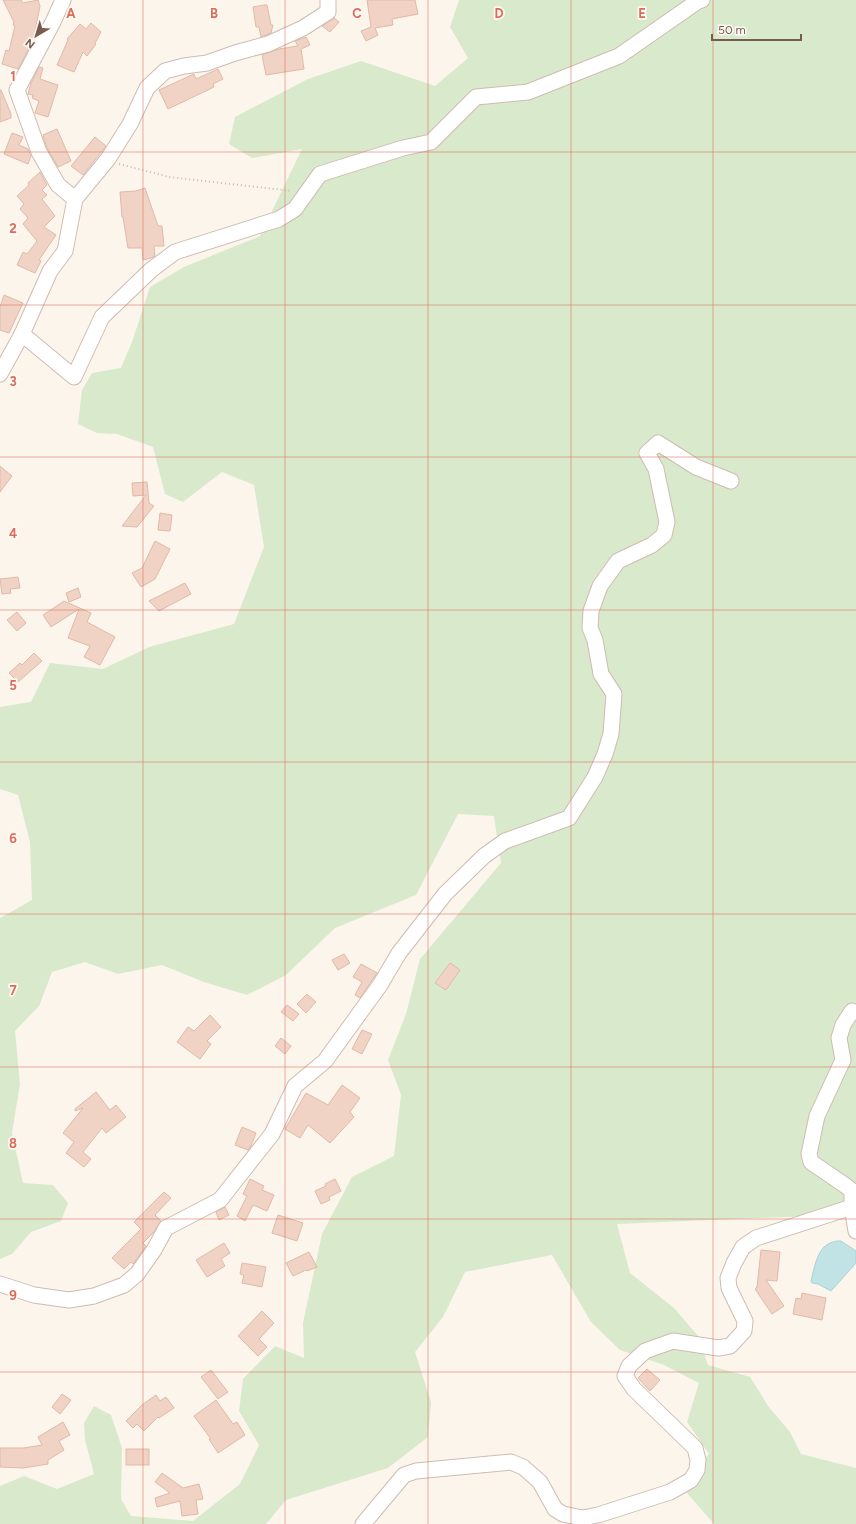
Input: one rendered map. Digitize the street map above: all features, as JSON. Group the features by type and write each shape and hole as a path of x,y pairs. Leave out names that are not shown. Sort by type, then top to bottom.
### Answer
{"street":[{"path":"63,0 17,90 39,152 58,185 75,199"},
{"path":"0,374 22,334 50,271 65,251 75,199 108,159 130,124 147,88 165,71 184,66 207,63 234,53 268,44 303,28 328,12 328,0"},
{"path":"22,334 74,377 102,317 151,270 174,252 279,219 295,209 320,174 403,148 431,142 476,97 528,92 619,56 698,1 702,0"},
{"path":"0,1284 34,1295 70,1300 94,1296 124,1285 141,1268 154,1250 166,1228 220,1200 272,1134 295,1086 325,1061 380,986 399,953 445,894 484,856 505,840 569,818 595,777 605,754 611,734 614,694 600,674 595,640 590,628 591,611 600,586 618,561 652,545 664,535 667,522 656,469 647,453 658,443 696,467 731,481"},
{"path":"852,1011 839,1038 843,1060 817,1116 809,1154 811,1162 852,1191 852,1207 856,1232"},
{"path":"363,1524 404,1475 416,1471 511,1462 523,1467 540,1482 555,1509 563,1514 582,1518 598,1515 670,1492 691,1480 698,1470 698,1460 695,1448 634,1389 625,1376 629,1366 645,1350 674,1340 718,1348 730,1346 744,1331 745,1321 728,1283 728,1278 734,1262 743,1247 756,1238 852,1207"}],"path":[{"path":"108,159 109,161 169,177 307,193"}],"green space":[{"path":"459,0 856,0 856,1214 617,1224 630,1273 675,1309 698,1336 708,1365 750,1377 768,1406 790,1432 801,1454 856,1468 856,1524 714,1524 681,1486 709,1454 687,1422 699,1383 664,1365 620,1350 591,1322 552,1255 465,1272 443,1317 415,1352 431,1402 428,1437 388,1468 286,1500 266,1524 0,1524 0,1486 24,1476 57,1489 94,1474 85,1440 84,1423 94,1406 111,1415 122,1448 121,1499 131,1516 193,1521 240,1484 259,1445 239,1411 243,1379 275,1346 304,1358 303,1323 322,1234 352,1177 394,1156 401,1095 388,1060 406,1014 420,959 501,863 494,816 458,814 416,895 335,928 286,975 247,995 204,982 162,965 118,974 85,962 52,972 39,1006 15,1031 20,1084 12,1133 23,1183 53,1185 68,1203 61,1221 31,1232 12,1254 0,1259 0,918 32,900 30,842 18,795 0,789 0,707 31,702 50,663 103,669 149,647 234,624 264,547 254,485 222,472 183,502 165,494 153,447 117,434 97,433 78,424 82,390 92,373 121,368 132,342 150,287 184,267 260,236 302,149 252,158 229,144 235,117 308,79 361,61 435,86 468,58 450,27"}],"water":[{"path":"841,1241 856,1251 856,1263 831,1291 818,1284 812,1283 811,1281 816,1260 821,1251 828,1244"}],"building":[{"path":"3,0 21,0 23,3 38,0 40,6 33,41 18,69 2,64 6,50 9,51 15,26 13,25 14,22"},
{"path":"367,0 415,0 418,14 392,19 393,25 375,28 378,35 366,41 361,31 371,27"},
{"path":"267,5 271,25 273,25 271,33 261,37 259,27 256,27 253,7"},
{"path":"334,18 339,22 330,32 322,26"},
{"path":"91,23 101,32 95,43 96,44 87,56 83,52 74,72 57,65 68,40 67,39 80,24 86,29"},
{"path":"306,37 310,45 301,49 304,69 266,75 262,55 279,49 298,46 295,41"},
{"path":"39,67 43,68 40,79 58,85 48,117 35,113 39,101 32,98 33,95 28,94 31,83"},
{"path":"218,69 223,79 213,84 214,87 168,109 159,90 194,74 196,79"},
{"path":"0,90 11,114 11,118 0,122"},
{"path":"57,129 71,161 58,167 47,148 43,135"},
{"path":"12,133 23,137 19,145 28,149 31,156 28,164 4,154"},
{"path":"95,137 106,146 83,175 71,166"},
{"path":"40,172 47,185 42,190 47,195 42,199 55,216 44,227 56,235 39,260 41,261 35,273 17,265 23,252 27,254 37,241 23,224 28,218 20,209 24,204 17,196"},
{"path":"145,188 158,226 162,226 164,246 154,246 155,256 143,260 142,248 128,248 122,217 120,192 136,191"},
{"path":"4,295 23,303 9,333 0,330 0,307"},
{"path":"0,466 12,476 0,492"},
{"path":"147,482 149,503 154,506 137,527 122,526 146,495 133,496 132,483"},
{"path":"160,513 172,515 170,531 158,530"},
{"path":"155,541 170,549 155,579 141,587 132,573 142,568"},
{"path":"18,577 20,588 10,589 11,593 2,594 0,579"},
{"path":"185,583 191,594 159,611 149,601"},
{"path":"78,588 81,597 69,602 66,593"},
{"path":"64,601 91,613 87,622 115,637 100,665 84,657 90,646 68,638 79,609 51,627 43,615"},
{"path":"17,612 26,623 17,631 7,620"},
{"path":"34,653 42,661 18,682 9,673 20,663 22,665"},
{"path":"344,954 350,963 338,970 332,960"},
{"path":"450,963 460,970 446,990 435,983"},
{"path":"361,964 377,973 360,998 355,995 362,982 353,977"},
{"path":"307,994 316,1002 306,1013 297,1004"},
{"path":"287,1005 299,1014 293,1021 281,1012"},
{"path":"210,1015 221,1027 207,1041 211,1044 200,1059 177,1042 188,1027 194,1031"},
{"path":"362,1030 372,1034 362,1054 352,1049"},
{"path":"281,1038 291,1046 285,1054 275,1046"},
{"path":"342,1085 360,1098 350,1112 354,1117 330,1143 308,1125 300,1138 285,1129 306,1093 328,1105"},
{"path":"96,1092 110,1110 116,1105 126,1117 106,1133 102,1128 83,1152 91,1159 84,1167 66,1153 74,1142 63,1133 83,1108 75,1111 75,1109"},
{"path":"242,1127 256,1133 248,1150 235,1145"},
{"path":"250,1179 264,1186 262,1190 274,1195 267,1211 253,1205 245,1221 237,1216 247,1196 243,1194"},
{"path":"335,1179 341,1191 329,1197 330,1200 321,1204 315,1191 326,1186 325,1184"},
{"path":"164,1192 171,1198 155,1215 161,1221 153,1233 143,1243 146,1246 133,1264 131,1262 124,1269 112,1258 141,1229 134,1222"},
{"path":"225,1207 229,1215 219,1220 216,1212"},
{"path":"278,1215 303,1223 297,1241 272,1233"},
{"path":"224,1243 230,1253 221,1259 225,1266 207,1277 196,1260"},
{"path":"761,1250 780,1252 777,1281 766,1280 784,1306 772,1314 755,1289 757,1287"},
{"path":"309,1252 317,1267 293,1276 286,1263"},
{"path":"242,1263 266,1267 262,1287 242,1283 244,1275 240,1274"},
{"path":"802,1293 826,1298 822,1320 793,1314 796,1298 801,1299"},
{"path":"262,1311 274,1323 259,1339 267,1347 258,1356 238,1336"},
{"path":"647,1369 660,1380 650,1391 638,1378"},
{"path":"211,1370 228,1392 218,1399 201,1377"},
{"path":"62,1394 71,1400 60,1414 52,1407"},
{"path":"156,1395 160,1401 166,1397 174,1408 159,1418 158,1417 144,1431 137,1424 133,1428 126,1421 142,1405"},
{"path":"216,1400 233,1424 237,1422 245,1435 218,1453 209,1439 211,1439 194,1416"},
{"path":"63,1422 70,1435 59,1441 64,1450 48,1460 48,1464 23,1468 0,1467 0,1448 24,1448 42,1445 38,1437"},
{"path":"126,1449 149,1449 149,1465 126,1465"},
{"path":"162,1473 183,1488 199,1484 203,1499 196,1500 198,1514 182,1516 180,1501 157,1507 155,1498 170,1493 155,1482"}]}
